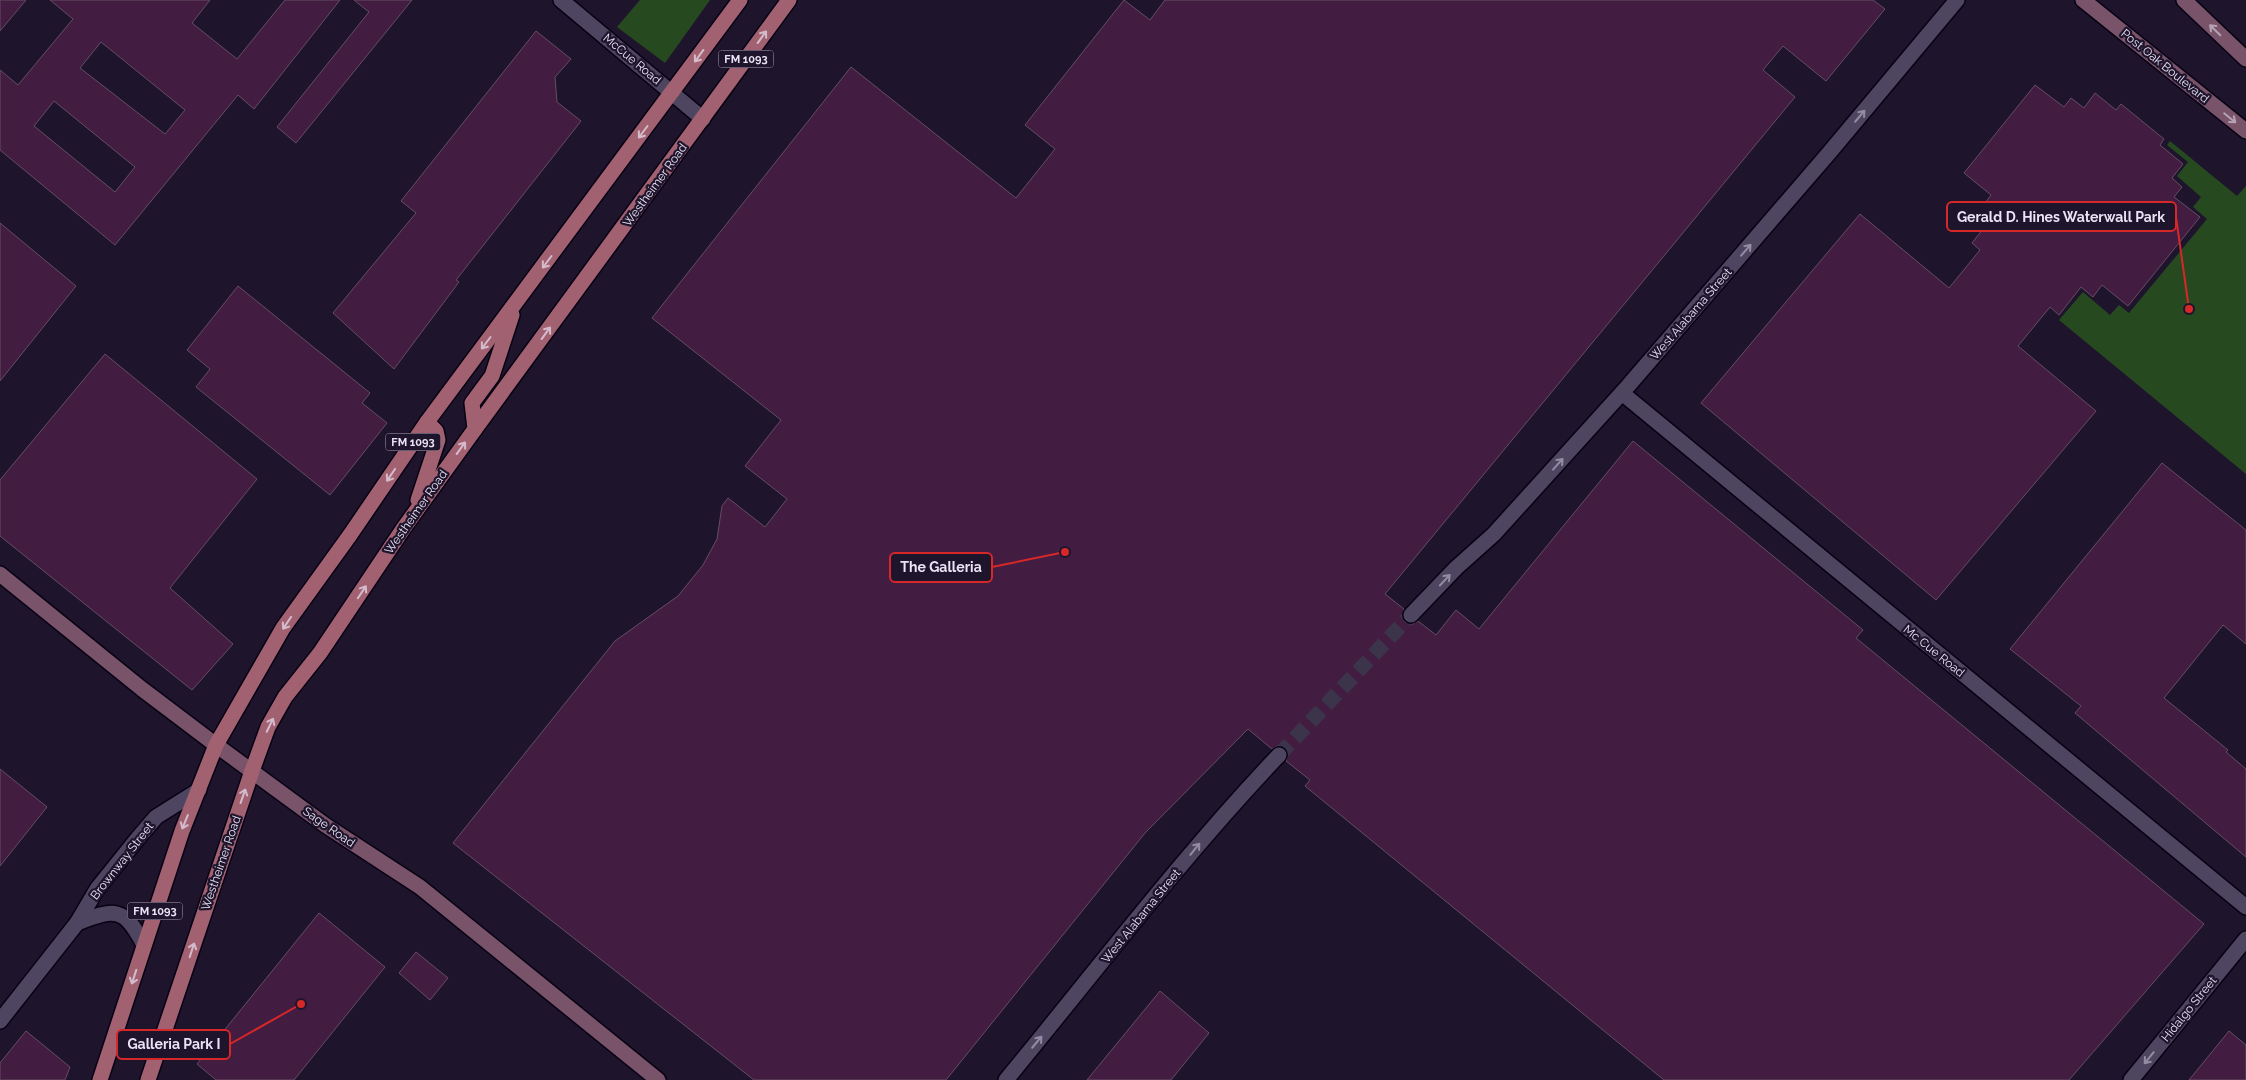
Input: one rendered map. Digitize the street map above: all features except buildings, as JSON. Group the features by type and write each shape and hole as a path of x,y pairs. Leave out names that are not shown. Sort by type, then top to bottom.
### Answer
{"main road":[{"name":"FM 1093","path":"100,1080 182,831 216,745 283,628 350,535 427,422 740,0"},
{"name":"Westheimer Road","path":"148,1080 252,771 268,727 285,697 320,653 412,516 789,0"},
{"name":"Post Oak Boulevard","path":"2083,0 2246,131"},
{"path":"2184,0 2246,59"},
{"path":"475,429 472,403 492,376 515,304"},
{"path":"412,516 438,440 436,431 427,422"},
{"name":"Sage Road","path":"0,574 142,689 216,745 324,825 420,887 658,1080"}],"street":[{"name":"McCue Road","path":"561,0 703,119"},
{"name":"West Alabama Street","path":"1411,615 1456,568 1494,534 1622,393 1829,154 1957,0"},
{"name":"Mc Cue Road","path":"1622,393 2246,907"},
{"name":"West Alabama Street","path":"1006,1080 1202,840 1239,796 1279,754"},
{"name":"Brownway Street","path":"0,1021 77,923 97,889 156,817 199,790"},
{"name":"Brownway Street","path":"77,923 101,914 118,913 132,922 144,945"},
{"name":"Hidalgo Street","path":"2131,1080 2246,939"}],"green space":[{"path":"640,0 710,0 665,63 617,27"},
{"path":"2170,141 2237,196 2246,186 2246,474 2059,320 2083,292 2110,315 2119,305 2129,313 2207,219 2193,207 2201,197 2177,176 2188,162 2167,145"}],"tunnel":[{"path":"1279,755 1411,615"}],"place":[{"name":"Gerald D. Hines Waterwall Park","path":"2189,309"},
{"name":"The Galleria","path":"1065,552"},
{"name":"Galleria Park I","path":"301,1004"}]}
